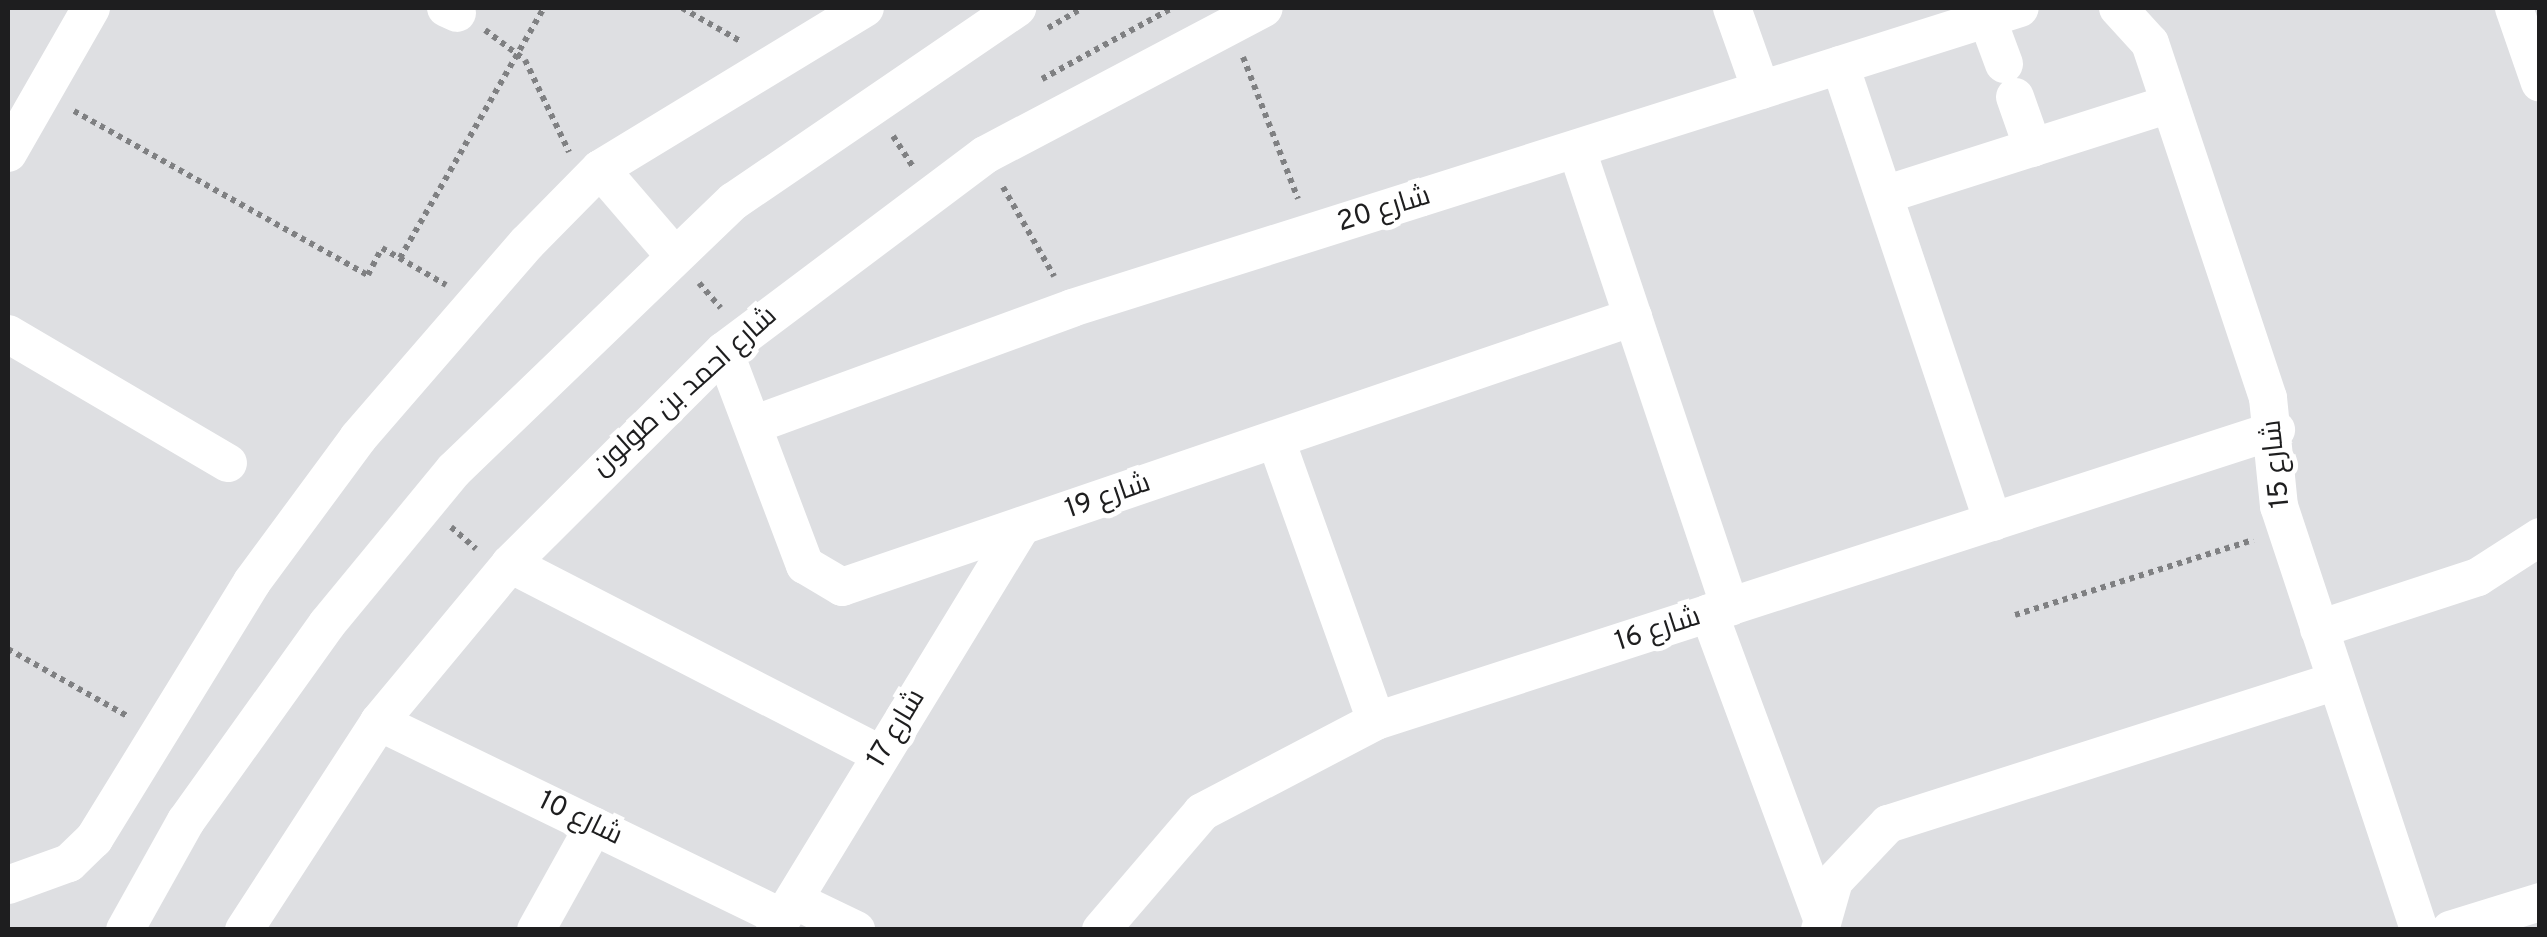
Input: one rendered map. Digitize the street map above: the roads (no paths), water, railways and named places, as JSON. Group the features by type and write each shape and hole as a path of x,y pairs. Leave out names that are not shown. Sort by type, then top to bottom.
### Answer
{"street":[{"path":"8,154 91,8"},
{"path":"8,885 69,864 94,839 156,732 252,582 472,302 592,177 865,8"},
{"path":"1732,8 1761,90"},
{"name":"شارع 15","path":"2118,8 2150,44 2170,104 2276,430 2286,530 2418,930"},
{"path":"2514,8 2540,83"},
{"path":"2004,13 2010,80 2033,148"},
{"name":"شارع 20","path":"752,426 1072,308 2004,13"},
{"name":"شارع احمد بن طولون","path":"244,930 379,722 506,568 735,342 985,155 1247,16"},
{"path":"125,930 186,821 442,519 688,271 890,86 1024,23"},
{"path":"1840,65 1993,522"},
{"path":"1884,196 2170,104"},
{"path":"1577,150 1633,317 1720,610 1821,924"},
{"path":"592,177 688,271"},
{"name":"شارع 19","path":"735,342 752,426 805,565 830,586 1021,527 1633,317"},
{"path":"8,334 228,463"},
{"name":"شارع 16","path":"1101,930 1202,812 1376,721 2276,430"},
{"path":"1276,440 1376,721"},
{"name":"شارع 17","path":"784,916 1021,527"},
{"path":"2318,629 2478,577 2540,538"},
{"path":"506,568 880,755"},
{"path":"1821,924 1834,882 1888,824 2336,681"},
{"name":"شارع 10","path":"379,722 784,916 856,930"},
{"path":"536,930 594,826"},
{"path":"2450,930 2540,902"}]}
